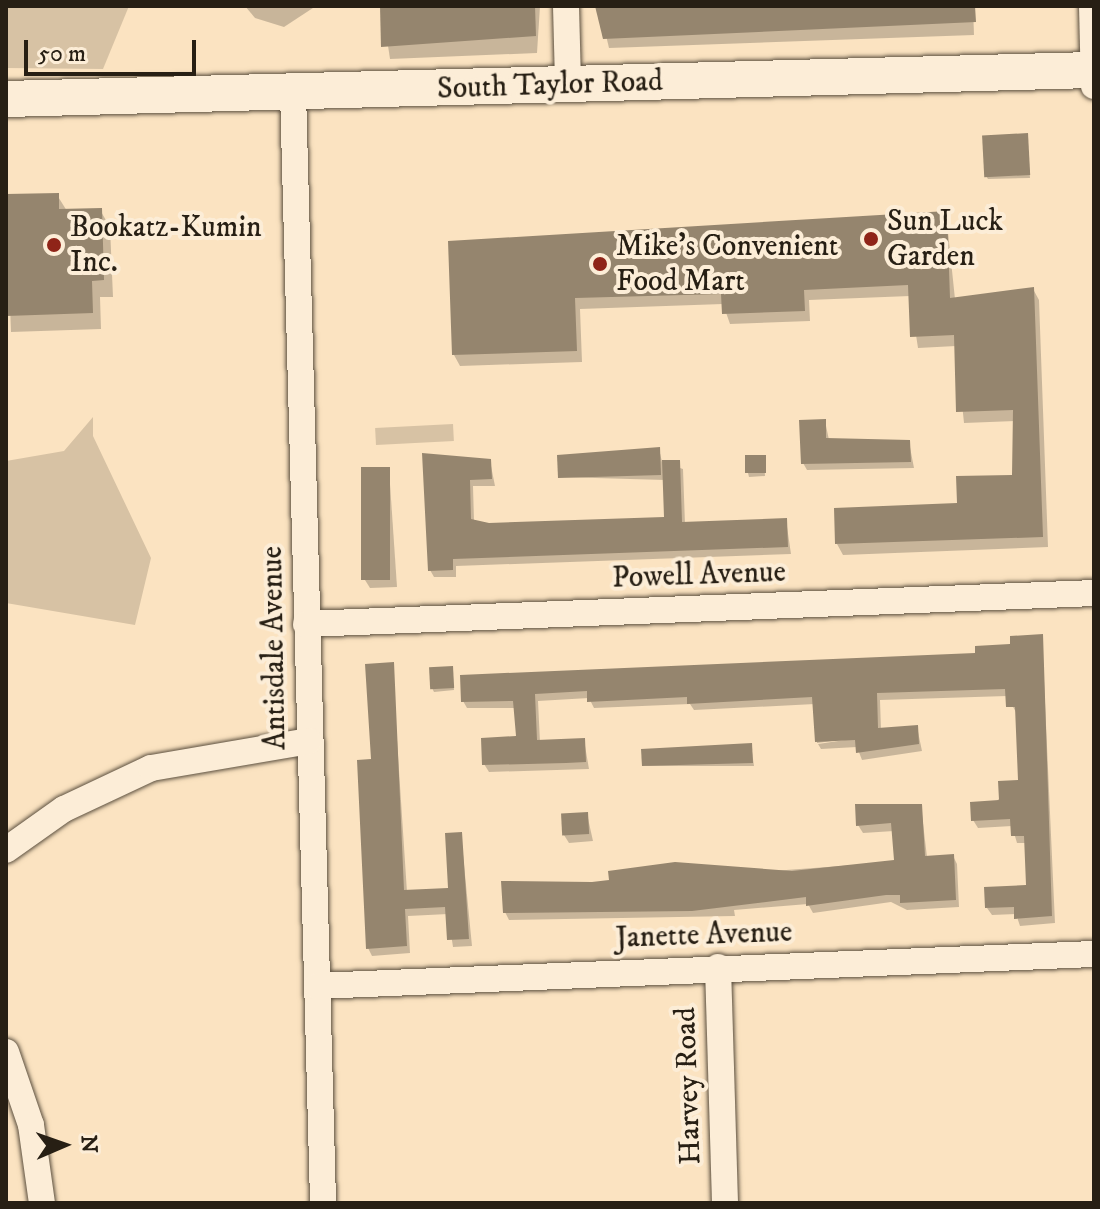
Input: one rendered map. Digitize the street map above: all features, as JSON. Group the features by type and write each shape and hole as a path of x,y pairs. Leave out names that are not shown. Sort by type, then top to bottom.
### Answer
{"main road":[{"name":"South Taylor Road","path":"6,99 1094,70"}],"street":[{"path":"566,6 568,85"},
{"path":"1092,6 1094,86"},
{"name":"Antisdale Avenue","path":"293,92 323,1203"},
{"name":"Powell Avenue","path":"306,624 1094,593"},
{"path":"6,850 64,809 151,768 309,741"},
{"name":"Janette Avenue","path":"317,986 718,967 1094,954"},
{"name":"Harvey Road","path":"718,967 725,1203"},
{"path":"6,1052 31,1125 42,1203"}],"shaded area":[{"path":"6,6 129,6 103,69 6,68"},
{"path":"93,417 93,436 151,558 135,625 6,603 6,461 64,451"},
{"path":"453,424 454,441 376,445 375,428"}],"building":[{"path":"380,6 535,6 536,36 381,47"},
{"path":"595,6 975,6 976,22 603,39"},
{"path":"1028,133 1030,175 984,177 982,135"},
{"name":"Bookatz-Kumin Inc.","path":"59,193 59,209 102,208 104,280 92,281 93,313 6,316 6,194"},
{"path":"947,211 950,298 1034,287 1043,537 835,544 834,508 957,503 956,476 1012,475 1013,410 956,412 954,335 910,337 908,285 804,290 805,311 722,314 721,294 575,298 577,351 452,355 448,241"},
{"path":"826,419 826,438 910,440 911,462 801,464 799,420"},
{"path":"660,447 661,475 558,478 557,455"},
{"path":"422,453 491,459 492,479 470,480 471,519 489,523 664,517 662,460 680,460 682,522 787,518 788,547 453,559 453,570 428,571"},
{"path":"745,455 766,455 766,473 745,473"},
{"path":"361,467 390,467 390,580 361,580"},
{"path":"1043,634 1052,916 1014,919 1014,907 985,908 984,887 1026,885 1024,836 1011,836 1010,819 971,821 970,802 999,800 998,781 1018,780 1015,707 1006,707 1005,689 877,693 878,728 918,725 919,744 856,753 855,740 815,742 812,697 687,704 687,697 587,702 587,691 535,694 537,740 585,738 586,762 566,763 482,765 481,738 516,736 513,701 461,702 460,675 975,653 975,646 1010,644 1010,636"},
{"path":"394,662 404,890 448,888 445,833 462,832 469,939 447,940 445,907 405,909 407,946 366,949 357,760 371,759 365,664"},
{"path":"453,666 454,688 430,689 429,667"},
{"path":"752,743 753,763 642,766 641,749"},
{"path":"855,804 922,804 925,856 954,854 956,900 900,903 900,895 886,895 806,906 806,897 692,911 503,913 501,881 592,882 609,880 608,871 675,862 792,871 894,860 891,823 856,826"},
{"path":"588,812 589,834 562,835 561,813"}],"place":[{"name":"Sun Luck Garden","path":"871,239"},
{"name":"Bookatz-Kumin Inc.","path":"54,245"},
{"name":"Mike's Convenient Food Mart","path":"600,264"}]}
